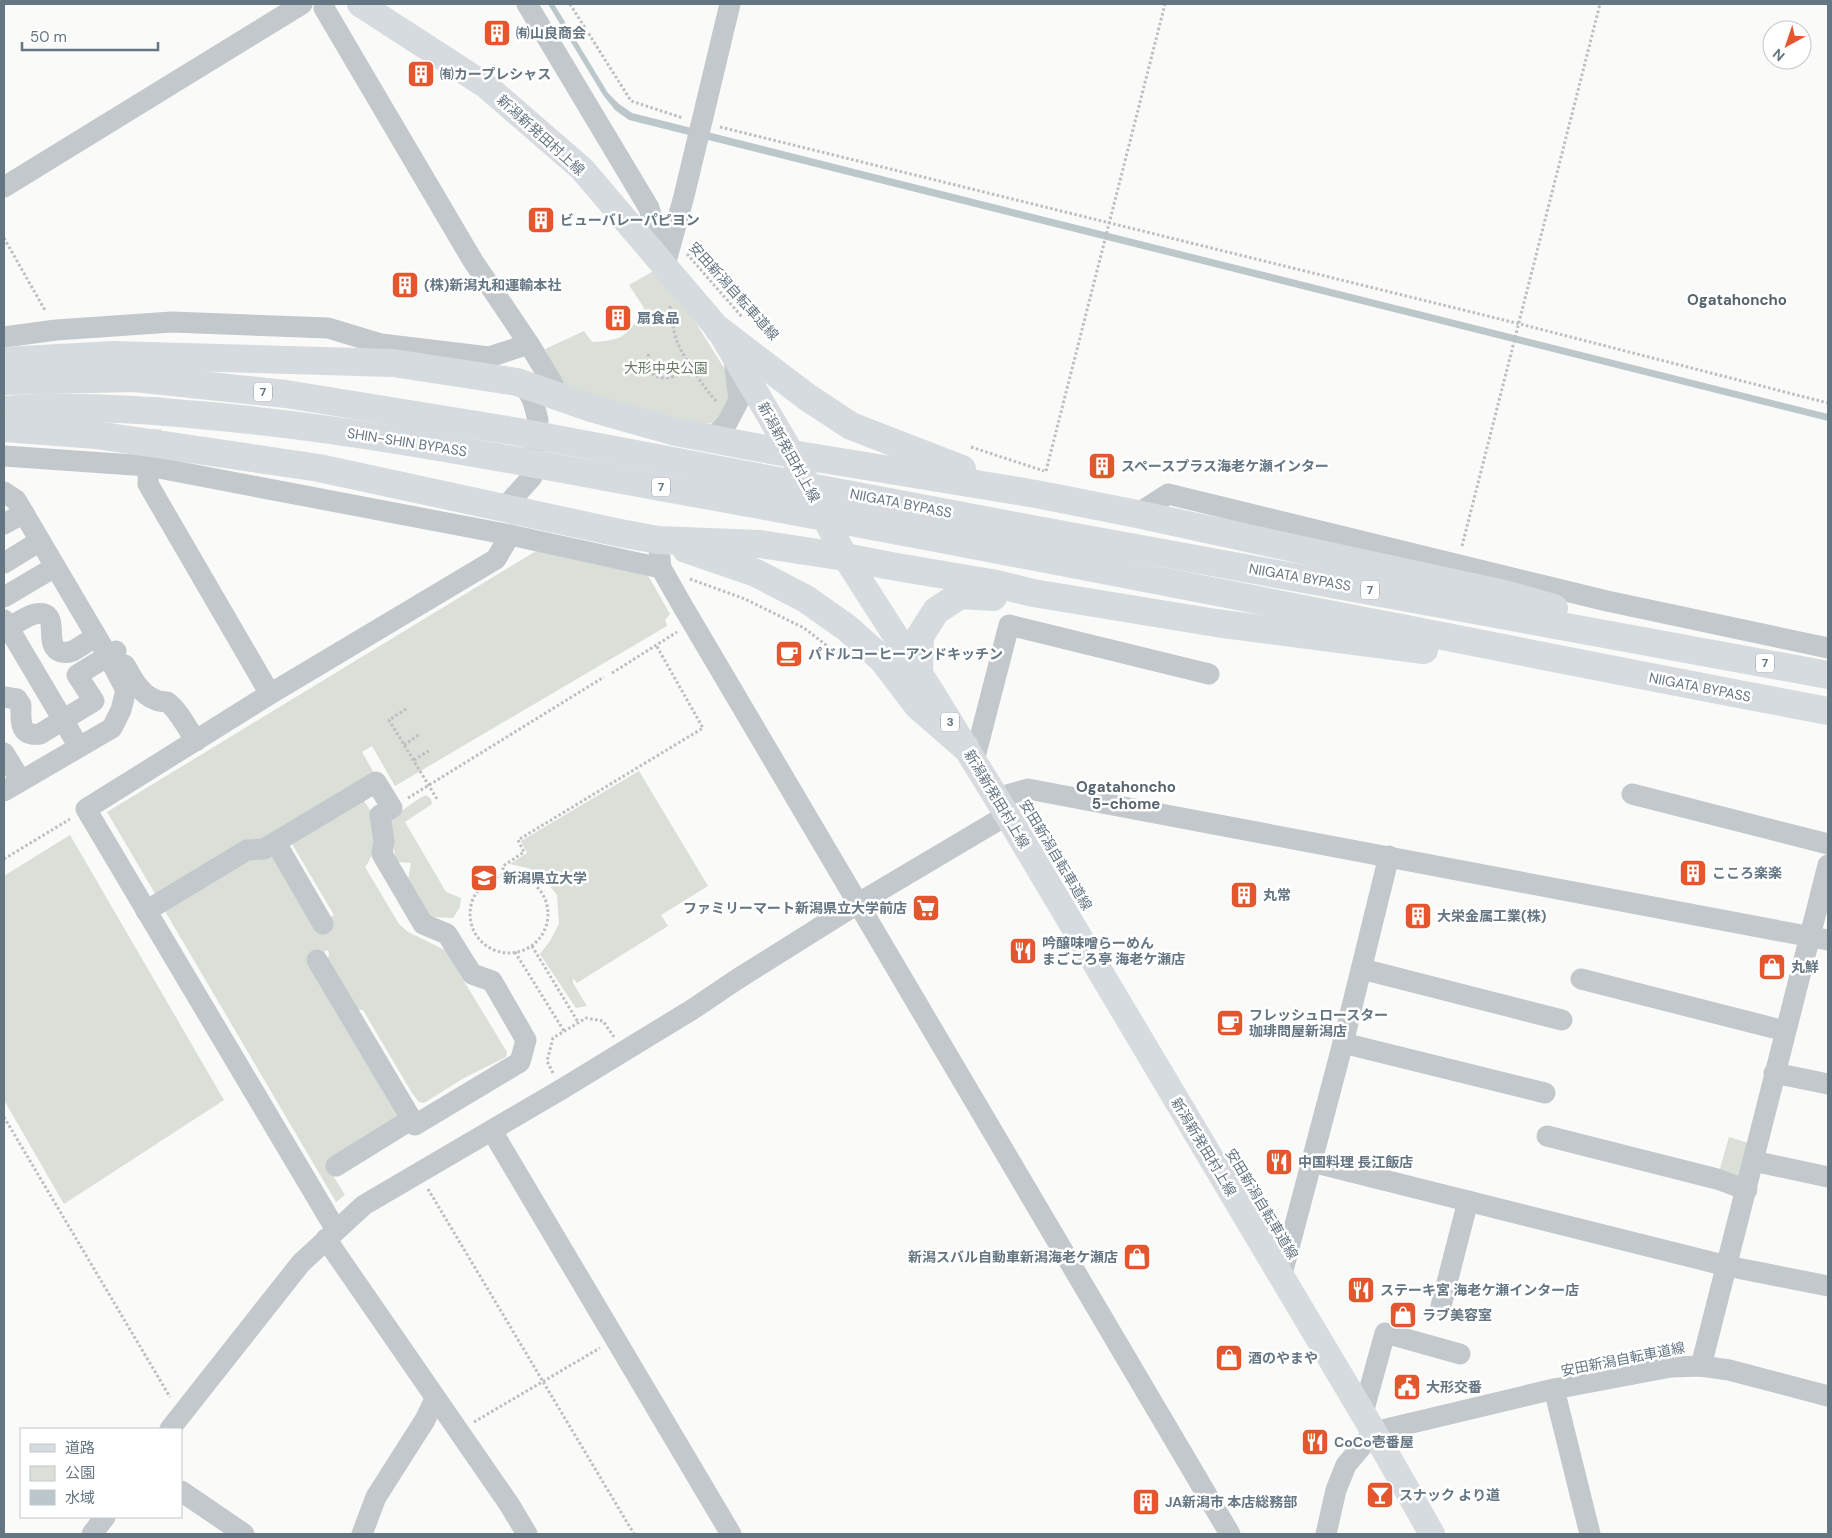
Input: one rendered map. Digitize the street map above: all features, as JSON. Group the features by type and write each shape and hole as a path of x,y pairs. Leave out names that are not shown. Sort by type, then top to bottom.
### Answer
{"highway":[{"path":"719,330 807,397 851,426 940,461 1137,514 1504,594 1702,651"},
{"path":"4,361 114,356 393,363 517,382 591,408 667,429 792,454 1036,486"},
{"name":"SHIN-SHIN BYPASS","path":"4,381 134,378 286,394 519,432 801,484"},
{"name":"SHIN-SHIN BYPASS","path":"4,410 32,408 143,410 256,420 386,437 806,513"},
{"path":"4,428 96,435 319,468 658,540 760,544 846,557 997,584 1033,593 1216,623 1676,682"},
{"name":"NIIGATA BYPASS","path":"801,484 1037,530 1828,675"},
{"name":"NIIGATA BYPASS","path":"806,513 1828,712"},
{"path":"658,540 756,574 806,599 847,628 883,660 918,706 969,754"},
{"path":"919,672 920,636 936,611 960,594 1173,616"}],"main road":[{"name":"新潟新発田村上線","path":"360,4 485,85 582,169 675,258 792,454 846,557 1002,807 1368,1422 1432,1534"}],"street":[{"path":"4,186 302,4"},
{"path":"326,4 324,8 473,261 529,344 553,384 536,388 533,401 538,420 532,477 504,508"},
{"path":"527,4 649,208 675,258"},
{"path":"675,258 699,131 730,4"},
{"path":"4,337 56,330 172,322 328,328 381,344 489,358 529,344"},
{"path":"154,345 155,324"},
{"path":"711,438 727,423 739,400 733,355"},
{"path":"4,456 149,458 661,568"},
{"path":"149,458 148,484 270,694"},
{"path":"12,491 96,636 146,694 156,700 167,702 175,710 196,740"},
{"path":"4,752 12,786 112,728 122,710 126,690 112,654 12,491"},
{"path":"1137,514 1168,494 1607,601 1828,648"},
{"path":"4,524 24,513"},
{"path":"510,535 496,559 270,694 86,809 331,1234 434,1399 459,1432 527,1534"},
{"path":"658,540 661,568 692,622 1230,1534"},
{"path":"5,558 40,541"},
{"path":"4,597 55,567"},
{"path":"79,747 5,627 33,614 42,614 48,617 52,624 51,639 53,646 58,651 66,653 76,650 96,636"},
{"path":"969,754 1009,625 1209,674"},
{"path":"4,696 17,699 22,705 20,723 25,731 34,735 40,734 94,701 77,675 112,654"},
{"path":"146,911 246,850 264,849 276,843 376,782 392,808 380,815 384,841 382,854 423,924 447,934 472,974 492,981 526,1040 520,1062 416,1125 317,960"},
{"path":"175,1422 301,1263 364,1205 492,1131 693,1009 857,904 1028,789 1819,939"},
{"path":"1632,794 1828,844"},
{"path":"276,843 323,924"},
{"path":"1281,1278 1362,969 1389,856"},
{"path":"1701,1366 1747,1190 1785,1031 1819,939 1828,865"},
{"path":"1362,969 1562,1020"},
{"path":"1582,979 1785,1031"},
{"path":"1343,1043 1545,1093"},
{"path":"1774,1073 1828,1084"},
{"path":"336,1166 412,1120"},
{"path":"492,1131 731,1534"},
{"path":"1547,1136 1717,1179 1747,1190"},
{"path":"1753,1161 1828,1177"},
{"path":"1312,1162 1727,1266 1828,1286"},
{"path":"1441,1306 1468,1201"},
{"path":"1326,1534 1336,1490 1346,1465 1368,1422 1384,1333 1460,1354"},
{"path":"1368,1422 1671,1367 1701,1366 1729,1370 1828,1396"},
{"path":"1554,1389 1590,1534"},
{"path":"362,1534 376,1497 425,1420 434,1399"},
{"path":"182,1492 244,1534"},
{"path":"92,1534 104,1518"}],"path":[{"path":"570,4 630,101 699,131 1110,224 1520,324 1828,403"},
{"path":"1036,486 1046,472 1165,4"},
{"path":"1458,564 1600,4"},
{"path":"4,238 56,330"},
{"name":"安田新潟自転車道線","path":"675,258 743,318"},
{"path":"668,301 678,344 693,369 717,402 733,411"},
{"path":"648,354 649,367 652,373 660,378 684,374 693,369"},
{"path":"970,446 1046,472"},
{"path":"661,568 745,599 804,628 847,662"},
{"path":"612,673 692,622"},
{"path":"503,875 503,866 524,852 518,840 703,728 656,645"},
{"path":"392,808 604,677"},
{"path":"406,709 389,720 437,800"},
{"path":"404,745 420,734"},
{"path":"414,760 430,750"},
{"path":"4,859 86,809"},
{"path":"517,875 529,879 539,887 546,898 549,911 548,924 542,937 532,946 519,952 505,953 492,949 481,941 474,931 470,919 470,906 474,894 482,884 493,877 517,875"},
{"path":"532,946 578,1022"},
{"path":"515,952 564,1031"},
{"path":"562,1089 547,1061 552,1038 586,1018 604,1021 623,1051"},
{"path":"4,1117 175,1422"},
{"path":"418,1173 634,1534"},
{"path":"459,1432 614,1339"}],"green space":[{"name":"大形中央公園","path":"657,269 682,301 726,371 729,401 721,415 711,423 695,426 567,390 545,349 584,331 592,342 611,340 624,335 634,325 644,308 629,285"},
{"path":"536,551 646,572 670,614 665,620 667,626 395,786 372,746 362,752 374,773 260,844 157,897 107,812"},
{"path":"639,771 708,886 661,915 668,926 577,983 573,978 573,983 587,1006 576,1008 540,954 559,924 557,895 544,879 531,869 510,864 527,853 521,841"},
{"path":"426,795 431,799 432,804 405,822 446,892 461,898 460,907 453,918 429,917 408,880 411,863 396,862 388,817"},
{"path":"363,800 373,815 376,827 373,851 365,867 399,924 408,932 445,950 507,1052 506,1057 464,1078 424,1103 419,1102 363,1010 355,1010 328,959 329,953 327,950 310,959 401,1116 327,1166 345,1195 336,1202 162,906 242,857 273,855 314,925 334,915 292,844"},
{"path":"70,835 224,1100 64,1204 4,1100 4,876"},
{"path":"1729,1137 1758,1146 1748,1185 1717,1179"}],"water":[{"path":"548,4 554,4 608,93 632,113 1828,414 1828,421 629,120 615,110 603,95"}],"tunnel":[{"path":"150,450 153,365"}],"place":[{"name":"㈲山良商会","path":"497,33"},
{"name":"㈲カープレシャス","path":"421,74"},
{"name":"ビューバレーパピヨン","path":"541,220"},
{"name":"(株)新潟丸和運輸本社","path":"405,285"},
{"name":"扇食品","path":"618,318"},
{"name":"スペースプラス海老ケ瀬インター","path":"1102,466"},
{"name":"パドルコーヒーアンドキッチン","path":"789,654"},
{"name":"こころ楽楽","path":"1693,873"},
{"name":"新潟県立大学","path":"484,878"},
{"name":"丸常","path":"1244,895"},
{"name":"ファミリーマート新潟県立大学前店","path":"926,908"},
{"name":"大栄金属工業(株)","path":"1418,916"},
{"name":"吟醸味噌らーめん まごころ亭 海老ケ瀬店","path":"1023,951"},
{"name":"丸鮮","path":"1772,967"},
{"name":"フレッシュロースター 珈琲問屋新潟店","path":"1230,1023"},
{"name":"中国料理 長江飯店","path":"1279,1162"},
{"name":"新潟スバル自動車新潟海老ケ瀬店","path":"1137,1257"},
{"name":"ステーキ宮 海老ケ瀬インター店","path":"1361,1290"},
{"name":"ラブ美容室","path":"1403,1315"},
{"name":"酒のやまや","path":"1229,1358"},
{"name":"大形交番","path":"1407,1387"},
{"name":"CoCo壱番屋","path":"1315,1442"},
{"name":"スナック より道","path":"1380,1495"},
{"name":"JA新潟市 本店総務部","path":"1146,1502"}],"district":[{"name":"Ogatahoncho","path":"1737,300"},
{"name":"Ogatahoncho 5-chome","path":"1126,796"}]}
